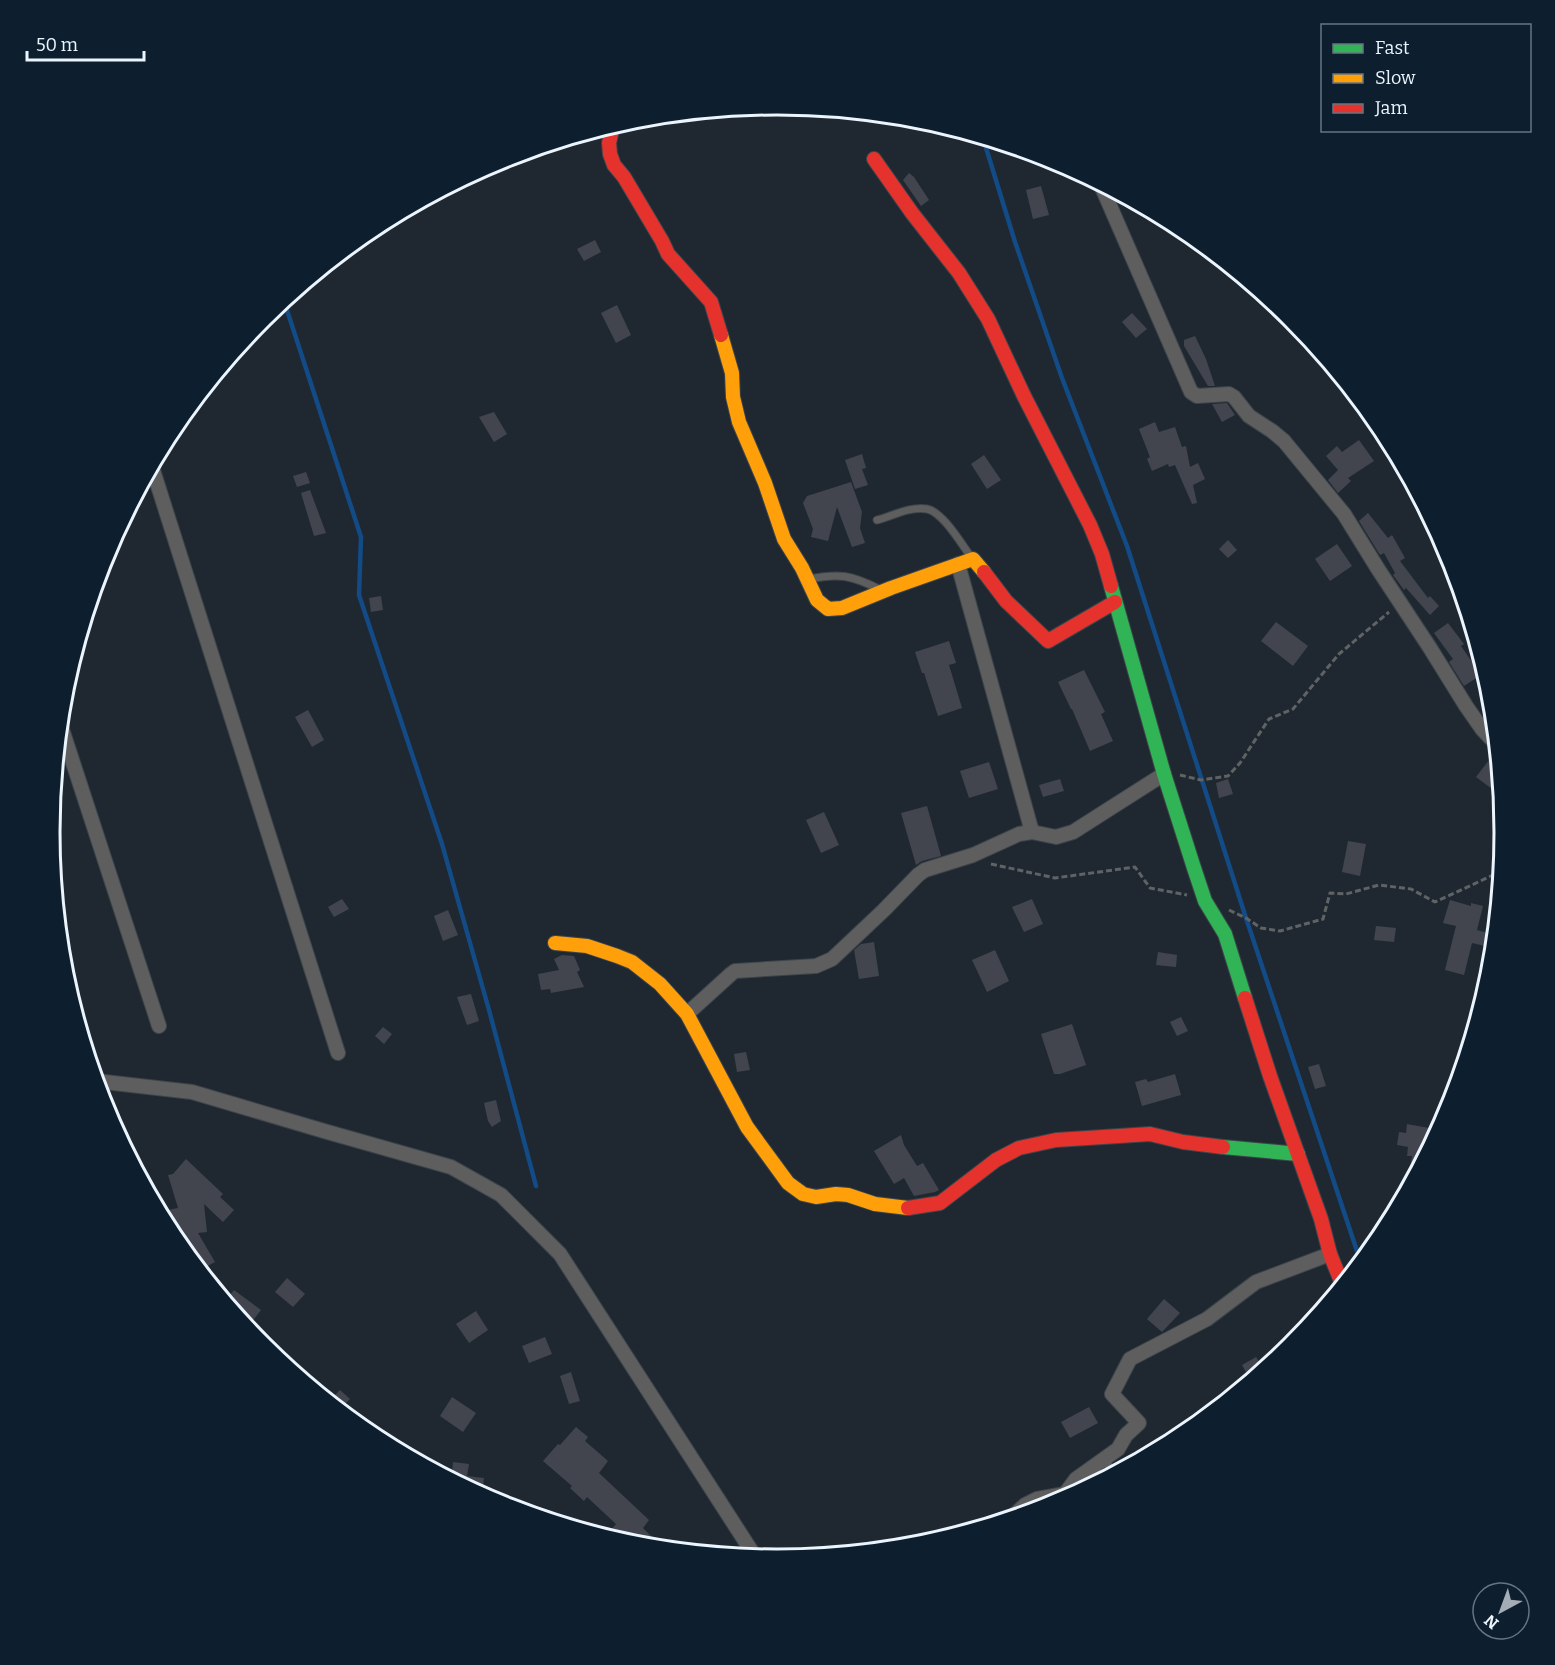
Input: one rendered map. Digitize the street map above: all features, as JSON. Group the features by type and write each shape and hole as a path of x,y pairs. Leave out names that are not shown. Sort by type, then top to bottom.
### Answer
{"street":[{"path":"611,135 609,154 614,165 624,177 668,254 711,302 732,373 733,397 739,422 765,483 784,539 817,600 828,609 842,608 973,559 1006,601 1048,641 1114,602"},
{"path":"874,159 958,273 988,319 1024,396 1090,525 1105,564 1164,774 1204,899 1225,934 1270,1076 1340,1278"},
{"path":"1105,194 1191,392 1197,396 1229,394 1249,416 1284,441 1344,514 1471,714 1489,738"},
{"path":"155,476 338,1053"},
{"path":"958,564 1032,832"},
{"path":"66,741 159,1026"},
{"path":"687,1014 735,971 816,966 832,959 925,870 964,858 1019,834 1032,832 1056,837 1072,831 1164,774"},
{"path":"555,943 587,946 632,962 660,984 687,1014 747,1127 788,1184 803,1194 816,1197 848,1195 875,1204 910,1208 940,1203 996,1160 1019,1148 1056,1140 1150,1134 1183,1142 1298,1154"},
{"path":"105,1082 192,1092 450,1167 501,1195 560,1254 750,1549"},
{"path":"1073,1486 1076,1479 1118,1449 1126,1436 1139,1423 1112,1394 1130,1359 1207,1318 1256,1282 1330,1254"},
{"path":"1024,1506 1040,1500"}],"lane":[{"path":"876,520 914,509 928,509 937,513 973,559"},
{"path":"807,579 847,576 884,591"},
{"path":"1104,1460 1110,1468"}],"path":[{"path":"1164,774 1202,780 1228,776 1240,763 1269,719 1293,709 1339,654 1400,603"},
{"path":"964,858 1055,878 1135,867 1150,888 1204,899 1246,918 1261,928 1280,931 1323,919 1330,893 1346,894 1379,885 1412,889 1435,902 1493,875"}],"building":[{"path":"909,173 929,200 921,206 903,180"},
{"path":"1041,186 1049,215 1033,219 1026,190"},
{"path":"595,240 601,252 584,261 577,249"},
{"path":"617,305 631,335 616,343 601,313"},
{"path":"1132,313 1147,329 1136,338 1122,322"},
{"path":"1195,336 1215,386 1208,386 1184,346 1184,340"},
{"path":"1227,403 1235,415 1222,422 1212,404"},
{"path":"494,412 507,434 494,442 479,417"},
{"path":"1155,422 1159,432 1175,427 1182,447 1186,446 1190,467 1198,463 1205,479 1193,485 1197,503 1192,504 1175,465 1169,467 1168,464 1152,471 1147,459 1150,457 1139,429"},
{"path":"1359,440 1374,461 1348,478 1351,481 1338,493 1328,480 1338,470 1326,456 1337,446 1342,452"},
{"path":"862,454 866,468 862,469 868,485 855,489 845,460"},
{"path":"984,455 1001,480 987,489 971,464"},
{"path":"306,472 310,483 297,487 293,476"},
{"path":"851,482 862,512 860,528 865,543 852,547 837,507 828,541 811,537 813,529 803,503 807,496"},
{"path":"310,490 326,533 314,536 301,493"},
{"path":"1368,513 1388,538 1392,535 1405,558 1400,561 1428,598 1430,596 1439,606 1430,615 1406,588 1404,590 1393,575 1395,573 1384,553 1380,555 1359,521"},
{"path":"1228,540 1237,550 1228,558 1219,549"},
{"path":"1337,544 1352,566 1330,581 1315,559"},
{"path":"381,596 383,610 371,612 369,598"},
{"path":"1276,622 1308,646 1293,666 1261,641"},
{"path":"1448,623 1464,644 1461,646 1475,667 1478,677 1464,686 1449,662 1453,659 1434,633"},
{"path":"949,641 956,663 949,665 962,708 938,716 915,652"},
{"path":"1084,670 1105,712 1101,714 1113,741 1090,751 1058,682"},
{"path":"308,710 324,740 312,747 295,717"},
{"path":"1489,760 1491,762 1492,789 1476,777"},
{"path":"989,762 998,789 969,798 960,771"},
{"path":"1060,779 1064,791 1043,797 1039,785"},
{"path":"1228,779 1233,794 1219,798 1216,783"},
{"path":"927,806 941,856 916,865 901,813"},
{"path":"824,812 839,845 821,853 806,820"},
{"path":"1348,841 1366,844 1360,876 1342,872"},
{"path":"342,899 349,909 334,917 328,907"},
{"path":"1032,899 1043,924 1024,932 1012,907"},
{"path":"1450,900 1471,906 1471,903 1483,906 1477,930 1488,933 1486,946 1472,943 1464,975 1445,970 1456,926 1443,923"},
{"path":"448,910 458,935 443,941 434,916"},
{"path":"1376,926 1396,928 1394,942 1374,940"},
{"path":"874,942 879,976 859,979 854,950 861,944"},
{"path":"995,950 1009,981 987,992 972,960"},
{"path":"1158,952 1177,955 1176,967 1156,965"},
{"path":"562,955 574,956 580,970 577,972 584,987 551,993 550,989 541,990 538,974 559,970 554,959"},
{"path":"471,994 479,1021 467,1025 457,997"},
{"path":"1181,1017 1188,1031 1177,1036 1170,1022"},
{"path":"1072,1024 1086,1065 1054,1074 1041,1034"},
{"path":"383,1027 392,1034 384,1044 375,1036"},
{"path":"746,1052 750,1070 737,1072 734,1054"},
{"path":"1319,1064 1326,1086 1315,1089 1308,1067"},
{"path":"1175,1074 1181,1095 1142,1106 1135,1082 1146,1079 1148,1082"},
{"path":"496,1100 501,1121 492,1127 488,1121 484,1103"},
{"path":"1407,1124 1431,1128 1410,1171 1412,1156 1407,1156 1408,1147 1397,1145 1399,1132 1406,1133"},
{"path":"901,1135 904,1145 917,1166 923,1163 939,1190 914,1196 904,1178 894,1184 874,1151"},
{"path":"186,1159 223,1194 220,1197 234,1210 223,1222 204,1204 207,1232 198,1233 215,1262 206,1267 168,1210 178,1208 168,1175 173,1174"},
{"path":"287,1278 305,1294 293,1307 275,1292"},
{"path":"234,1290 261,1310 252,1321 229,1296"},
{"path":"1164,1299 1180,1313 1162,1332 1147,1319"},
{"path":"476,1311 488,1330 469,1343 456,1324"},
{"path":"545,1337 552,1354 529,1363 522,1346"},
{"path":"1256,1357 1260,1364 1248,1375 1242,1365"},
{"path":"571,1372 580,1401 569,1404 560,1376"},
{"path":"340,1390 350,1399 345,1404 334,1396"},
{"path":"452,1397 476,1413 463,1432 440,1416"},
{"path":"1089,1407 1098,1423 1070,1438 1061,1422"},
{"path":"576,1427 588,1437 585,1441 608,1461 599,1473 649,1520 643,1528 654,1539 611,1530 616,1524 587,1497 584,1501 570,1488 572,1486 543,1461 558,1444 560,1445"},
{"path":"453,1462 469,1464 467,1476 484,1478 483,1486 460,1476 452,1472"}],"waterway":[{"path":"985,146 1015,242 1062,378 1127,546 1246,918 1358,1254"},
{"path":"287,309 361,537 359,595 442,844 536,1186"}],"traffic: fast":[{"path":"1111,586 1164,774 1194,868 1205,901 1225,934 1245,998"},
{"path":"1223,1147 1298,1154"}],"traffic: slow":[{"path":"721,335 732,373 733,397 739,422 765,483 784,539 802,568 817,600 828,609 842,608 973,559 984,572"},
{"path":"555,943 587,946 617,956 632,962 660,984 687,1014 747,1127 788,1183 803,1194 816,1197 848,1195 875,1204 908,1208"}],"traffic: jam":[{"path":"611,135 610,154 614,165 624,177 668,254 711,302 721,335"},
{"path":"874,159 912,213 959,273 988,319 1024,396 1090,525 1102,554 1111,586"},
{"path":"984,572 1006,601 1048,641 1115,602"},
{"path":"1245,998 1340,1278"},
{"path":"908,1208 940,1203 996,1160 1019,1148 1056,1140 1150,1134 1183,1142 1223,1147"}]}
